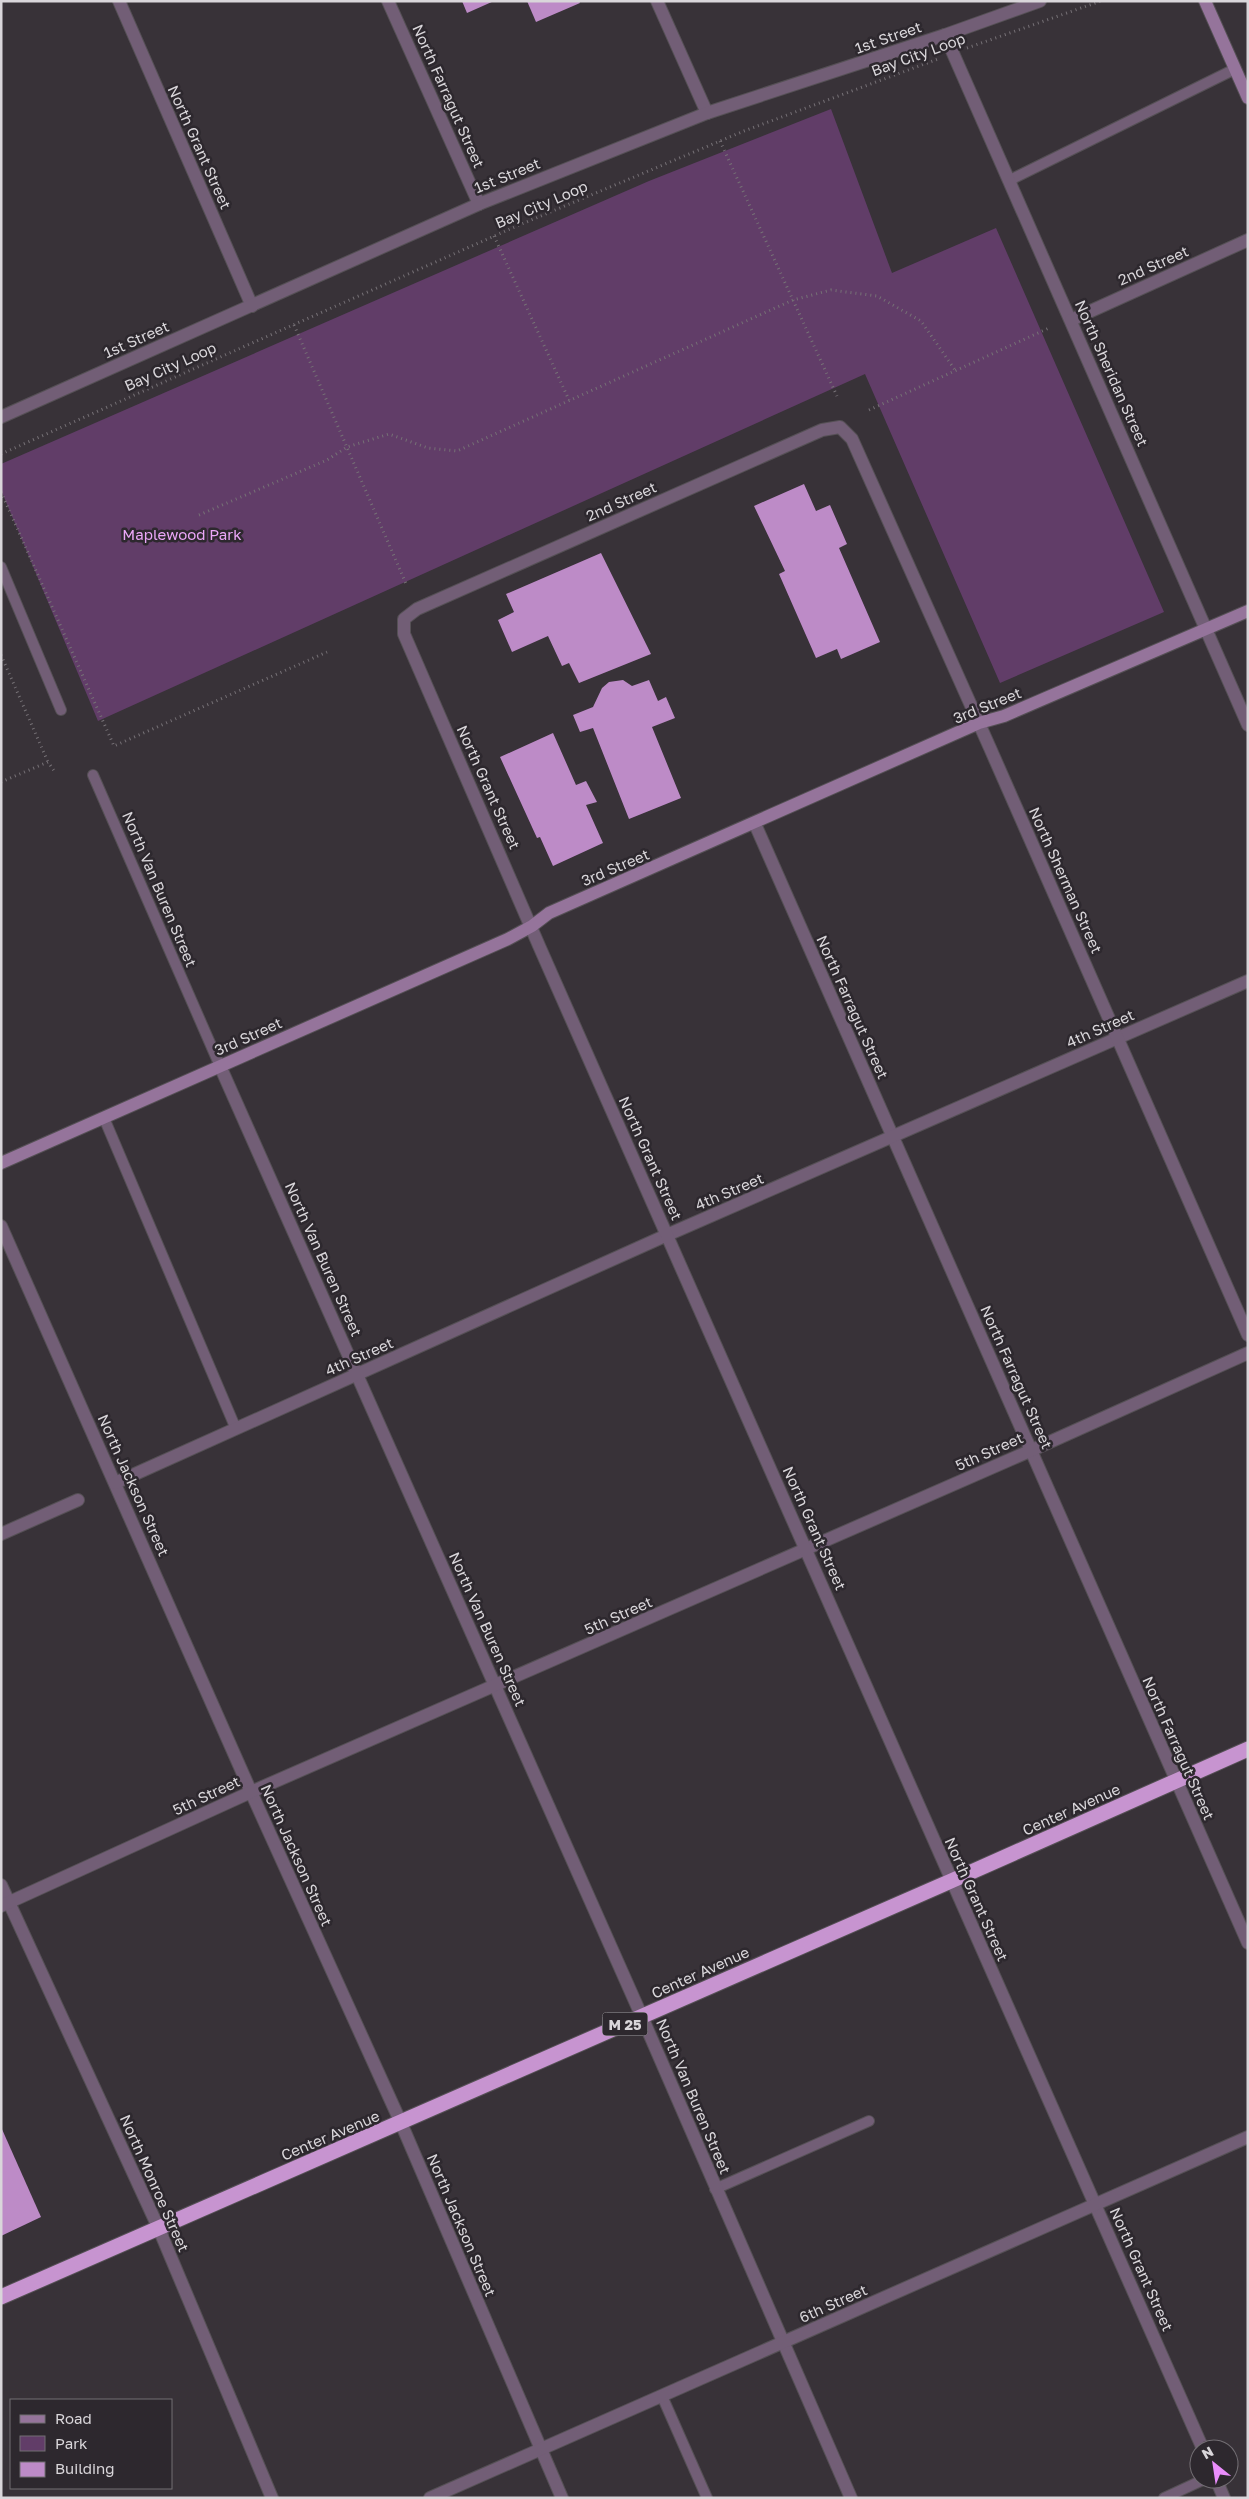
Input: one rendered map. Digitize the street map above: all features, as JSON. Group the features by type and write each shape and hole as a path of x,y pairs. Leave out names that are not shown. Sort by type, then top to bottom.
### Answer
{"highway":[{"name":"Center Avenue","path":"1,2297 401,2124 1248,1749"}],"street":[{"name":"North Grant Street","path":"119,1 252,306"},
{"name":"North Farragut Street","path":"388,1 479,204"},
{"path":"658,1 707,113"},
{"name":"1st Street","path":"1,417 479,204 707,113 945,35 1040,1"},
{"path":"1205,1 1248,98"},
{"name":"North Sheridan Street","path":"945,35 1248,725"},
{"name":"2nd Street","path":"1071,320 1248,240"},
{"name":"2nd Street","path":"404,619 417,609 822,430 840,426 852,439"},
{"name":"North Sherman Street","path":"852,439 1248,1335"},
{"name":"3rd Street","path":"1,1163 508,939 532,926 549,913 979,724 1013,713 1248,611"},
{"name":"North Grant Street","path":"404,619 404,634 667,1235 807,1549 951,1882 1096,2204 1199,2439"},
{"name":"North Farragut Street","path":"755,824 1248,1943"},
{"name":"4th Street","path":"115,1482 358,1375 667,1235 1248,981"},
{"name":"North Van Buren Street","path":"220,1066 642,2017 715,2189 852,2498"},
{"name":"North Jackson Street","path":"1,1226 251,1792 401,2124 562,2498"},
{"name":"5th Street","path":"5,1904 251,1792 1032,1450 1248,1353"},
{"path":"1,1534 78,1500"},
{"name":"North Monroe Street","path":"1,1885 5,1904 159,2229 272,2498"},
{"name":"6th Street","path":"430,2498 1248,2136"}],"lane":[{"path":"1010,180 1235,69"},
{"path":"1,567 61,710"},
{"name":"North Van Buren Street","path":"93,775 220,1066"},
{"path":"104,1118 236,1429"},
{"path":"715,2189 869,2121"},
{"path":"662,2396 707,2498"},
{"path":"1164,2498 1189,2486"}],"path":[{"name":"Bay City Loop","path":"1,454 494,236 720,141 954,53 1101,1"},
{"path":"720,141 837,396"},
{"path":"494,236 570,400"},
{"path":"200,515 327,460 347,447 389,434 428,448 457,451 793,300 831,290 877,296 921,321 955,370"},
{"path":"294,325 407,586"},
{"path":"869,410 1049,328"},
{"path":"1,492 114,746 327,652"},
{"path":"1,655 48,762 55,772"},
{"path":"1,782 48,762"}],"green space":[{"name":"Maplewood Park","path":"831,109 892,273 996,228 1164,612 1000,683 865,374 98,721 1,490 1,464 649,181"}],"building":[{"path":"462,1 494,1 467,13"},
{"path":"527,1 579,1 580,3 536,22"},
{"path":"804,484 816,511 830,505 847,544 839,548 880,642 841,659 837,649 816,658 779,574 785,571 754,506"},
{"path":"601,553 651,654 579,683 569,663 562,666 548,636 512,652 498,620 514,612 506,594"},
{"path":"623,680 632,686 649,680 658,701 666,697 675,718 652,727 681,798 629,819 593,728 580,732 573,715 593,707 602,688 609,682"},
{"path":"553,733 576,785 586,781 597,802 586,805 603,843 553,866 540,837 537,838 500,757"},
{"path":"1,2127 41,2217 1,2236"}]}
